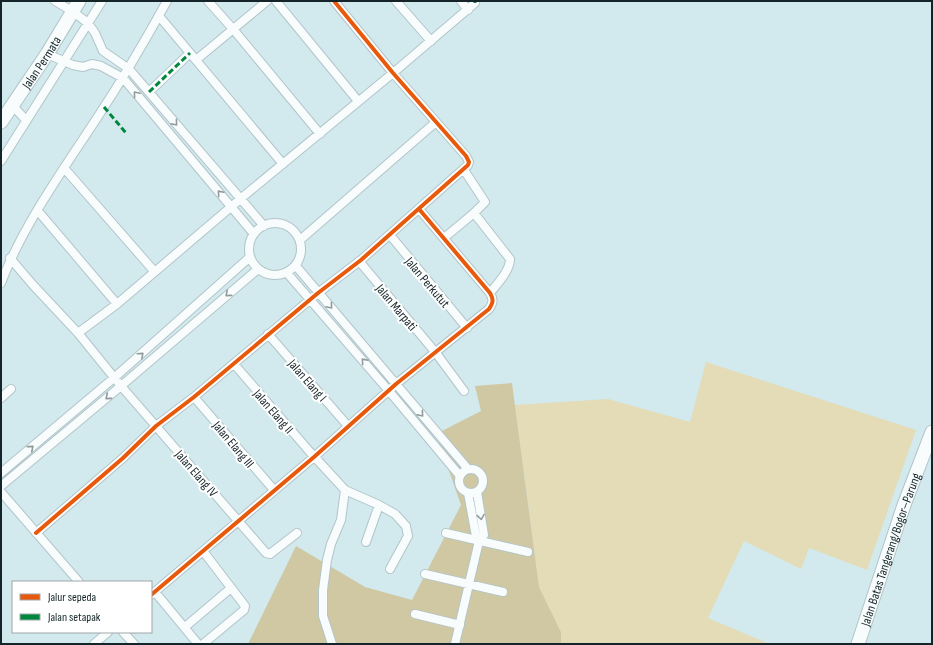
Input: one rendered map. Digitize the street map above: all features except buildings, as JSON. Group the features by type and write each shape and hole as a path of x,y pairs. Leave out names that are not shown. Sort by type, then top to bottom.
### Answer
{"main road":[{"name":"Jalan Permata","path":"1,122 76,6"},
{"name":"Jalan Batas Tangerang/Bogor–Parung","path":"858,644 904,505 932,432"}],"street":[{"path":"55,1 76,6 95,33 103,51 128,69 264,226"},
{"path":"1,161 102,1"},
{"path":"1,283 10,258 64,168 123,78 167,1"},
{"path":"208,1 320,134"},
{"path":"196,60 267,1"},
{"path":"276,1 358,102"},
{"path":"36,533 123,458 156,426 194,397 268,334 359,261 468,165 468,159 393,73 334,1"},
{"path":"396,1 431,41"},
{"path":"461,1 468,10"},
{"path":"78,333 117,304 154,271 320,134 475,3"},
{"path":"159,16 283,164"},
{"path":"148,92 190,53"},
{"path":"46,54 82,67 96,64 123,78 254,234"},
{"path":"12,105 26,120"},
{"path":"300,240 436,122"},
{"path":"64,168 154,271"},
{"path":"444,238 485,202 464,170"},
{"path":"198,644 153,594 238,520 314,457 396,384 467,328 489,309 493,302 490,293 418,209"},
{"path":"38,211 117,304"},
{"path":"474,213 510,259 509,265 504,274 490,293"},
{"path":"276,223 288,226 297,234 300,240 301,253 296,266 287,273 275,276 269,275 258,269 253,264 250,257 249,245 254,234 264,226 276,223"},
{"name":"Jalan Perkutut","path":"390,235 467,328"},
{"path":"1,473 115,377 250,257"},
{"name":"Jalan Elang IV","path":"10,258 78,333 121,386 268,554 297,533"},
{"name":"Jalan Marpati","path":"359,261 436,353 464,391"},
{"path":"296,266 468,470"},
{"path":"1,486 258,269"},
{"path":"287,273 460,476"},
{"name":"Jalan Elang I","path":"268,334 348,426"},
{"name":"Jalan Elang II","path":"234,364 344,490"},
{"path":"1,398 11,389"},
{"name":"Jalan Elang III","path":"194,397 274,490"},
{"path":"468,493 477,492 482,486 482,479 479,472 472,469 465,471 460,476 459,483 460,486 468,493 476,536 479,541"},
{"path":"332,644 323,616 323,590 331,544 341,520 344,505 344,490 379,505 395,514 401,519 408,530 408,536 390,569"},
{"path":"1,492 78,581"},
{"path":"455,644 479,541 484,535 477,492"},
{"path":"366,542 379,505"},
{"path":"446,533 528,552"},
{"path":"203,551 245,606 245,608 203,644"},
{"path":"425,574 503,592"},
{"path":"184,627 232,588"},
{"path":"415,614 460,625"},
{"path":"94,644 107,633"},
{"path":"124,633 134,644"}],"shaded area":[{"path":"706,362 916,430 867,570 809,548 801,569 744,541 708,618 769,644 561,644 561,632 539,587 515,405 608,399 690,422"},
{"path":"512,383 539,587 561,632 561,644 248,644 296,546 365,587 412,600 461,505 436,434 481,411 475,386"}],"marked path":[{"path":"149,92 190,53"},
{"path":"104,107 126,133"}],"cycle path":[{"path":"36,533 123,458 156,426 194,397 318,293 361,260 468,165 469,162 466,156 393,73 334,1"},
{"path":"152,594 314,457 396,384 489,309 492,301 490,293 419,209"}]}
